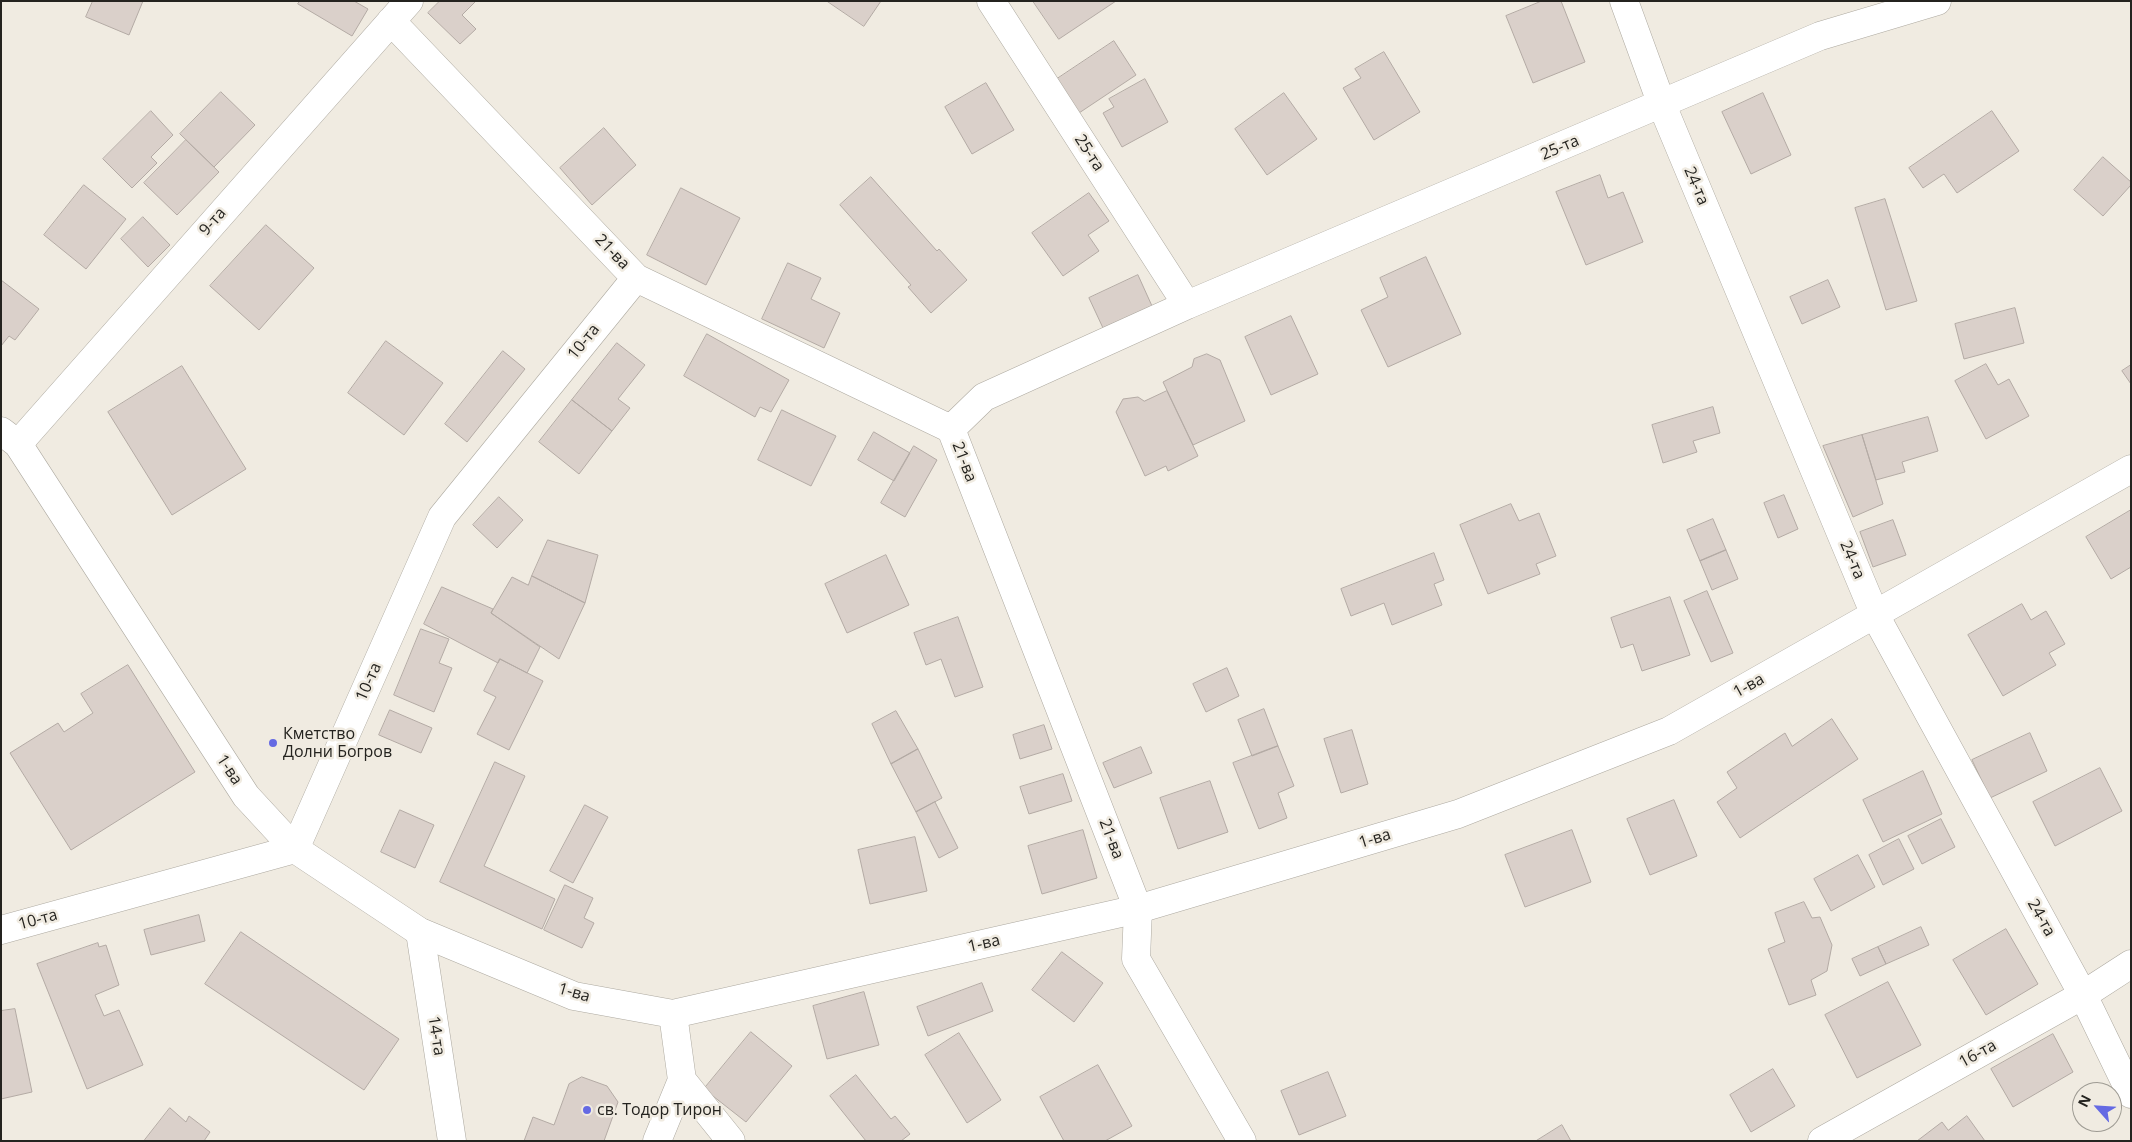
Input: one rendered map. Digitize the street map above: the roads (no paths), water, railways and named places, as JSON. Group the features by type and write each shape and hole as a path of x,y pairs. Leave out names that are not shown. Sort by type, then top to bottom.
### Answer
{"street":[{"name":"9-та","path":"10,438 409,1"},
{"name":"25-та","path":"991,1 1187,305"},
{"name":"24-та","path":"1624,1 1662,105 1875,615 2083,995 2131,1094"},
{"name":"25-та","path":"951,429 984,397 1187,305 1662,105 1820,36 1937,1"},
{"name":"21-ва","path":"391,21 636,278 951,429 1138,909 1136,959 1242,1141"},
{"name":"10-та","path":"1,930 295,849 442,517 636,278"},
{"name":"1-ва","path":"10,438 246,796 295,849 420,932 574,996 673,1014 1138,909 1458,814 1669,731 2131,469"},
{"name":"14-та","path":"420,932 452,1141"},
{"name":"16-та","path":"1822,1141 2083,995 2131,964"},
{"path":"657,1141 682,1080 673,1014"},
{"path":"682,1080 731,1141"}],"place":[{"name":"Кметство Долни Богров","path":"273,743"},
{"name":"св. Тодор Тирон","path":"587,1110"}]}
